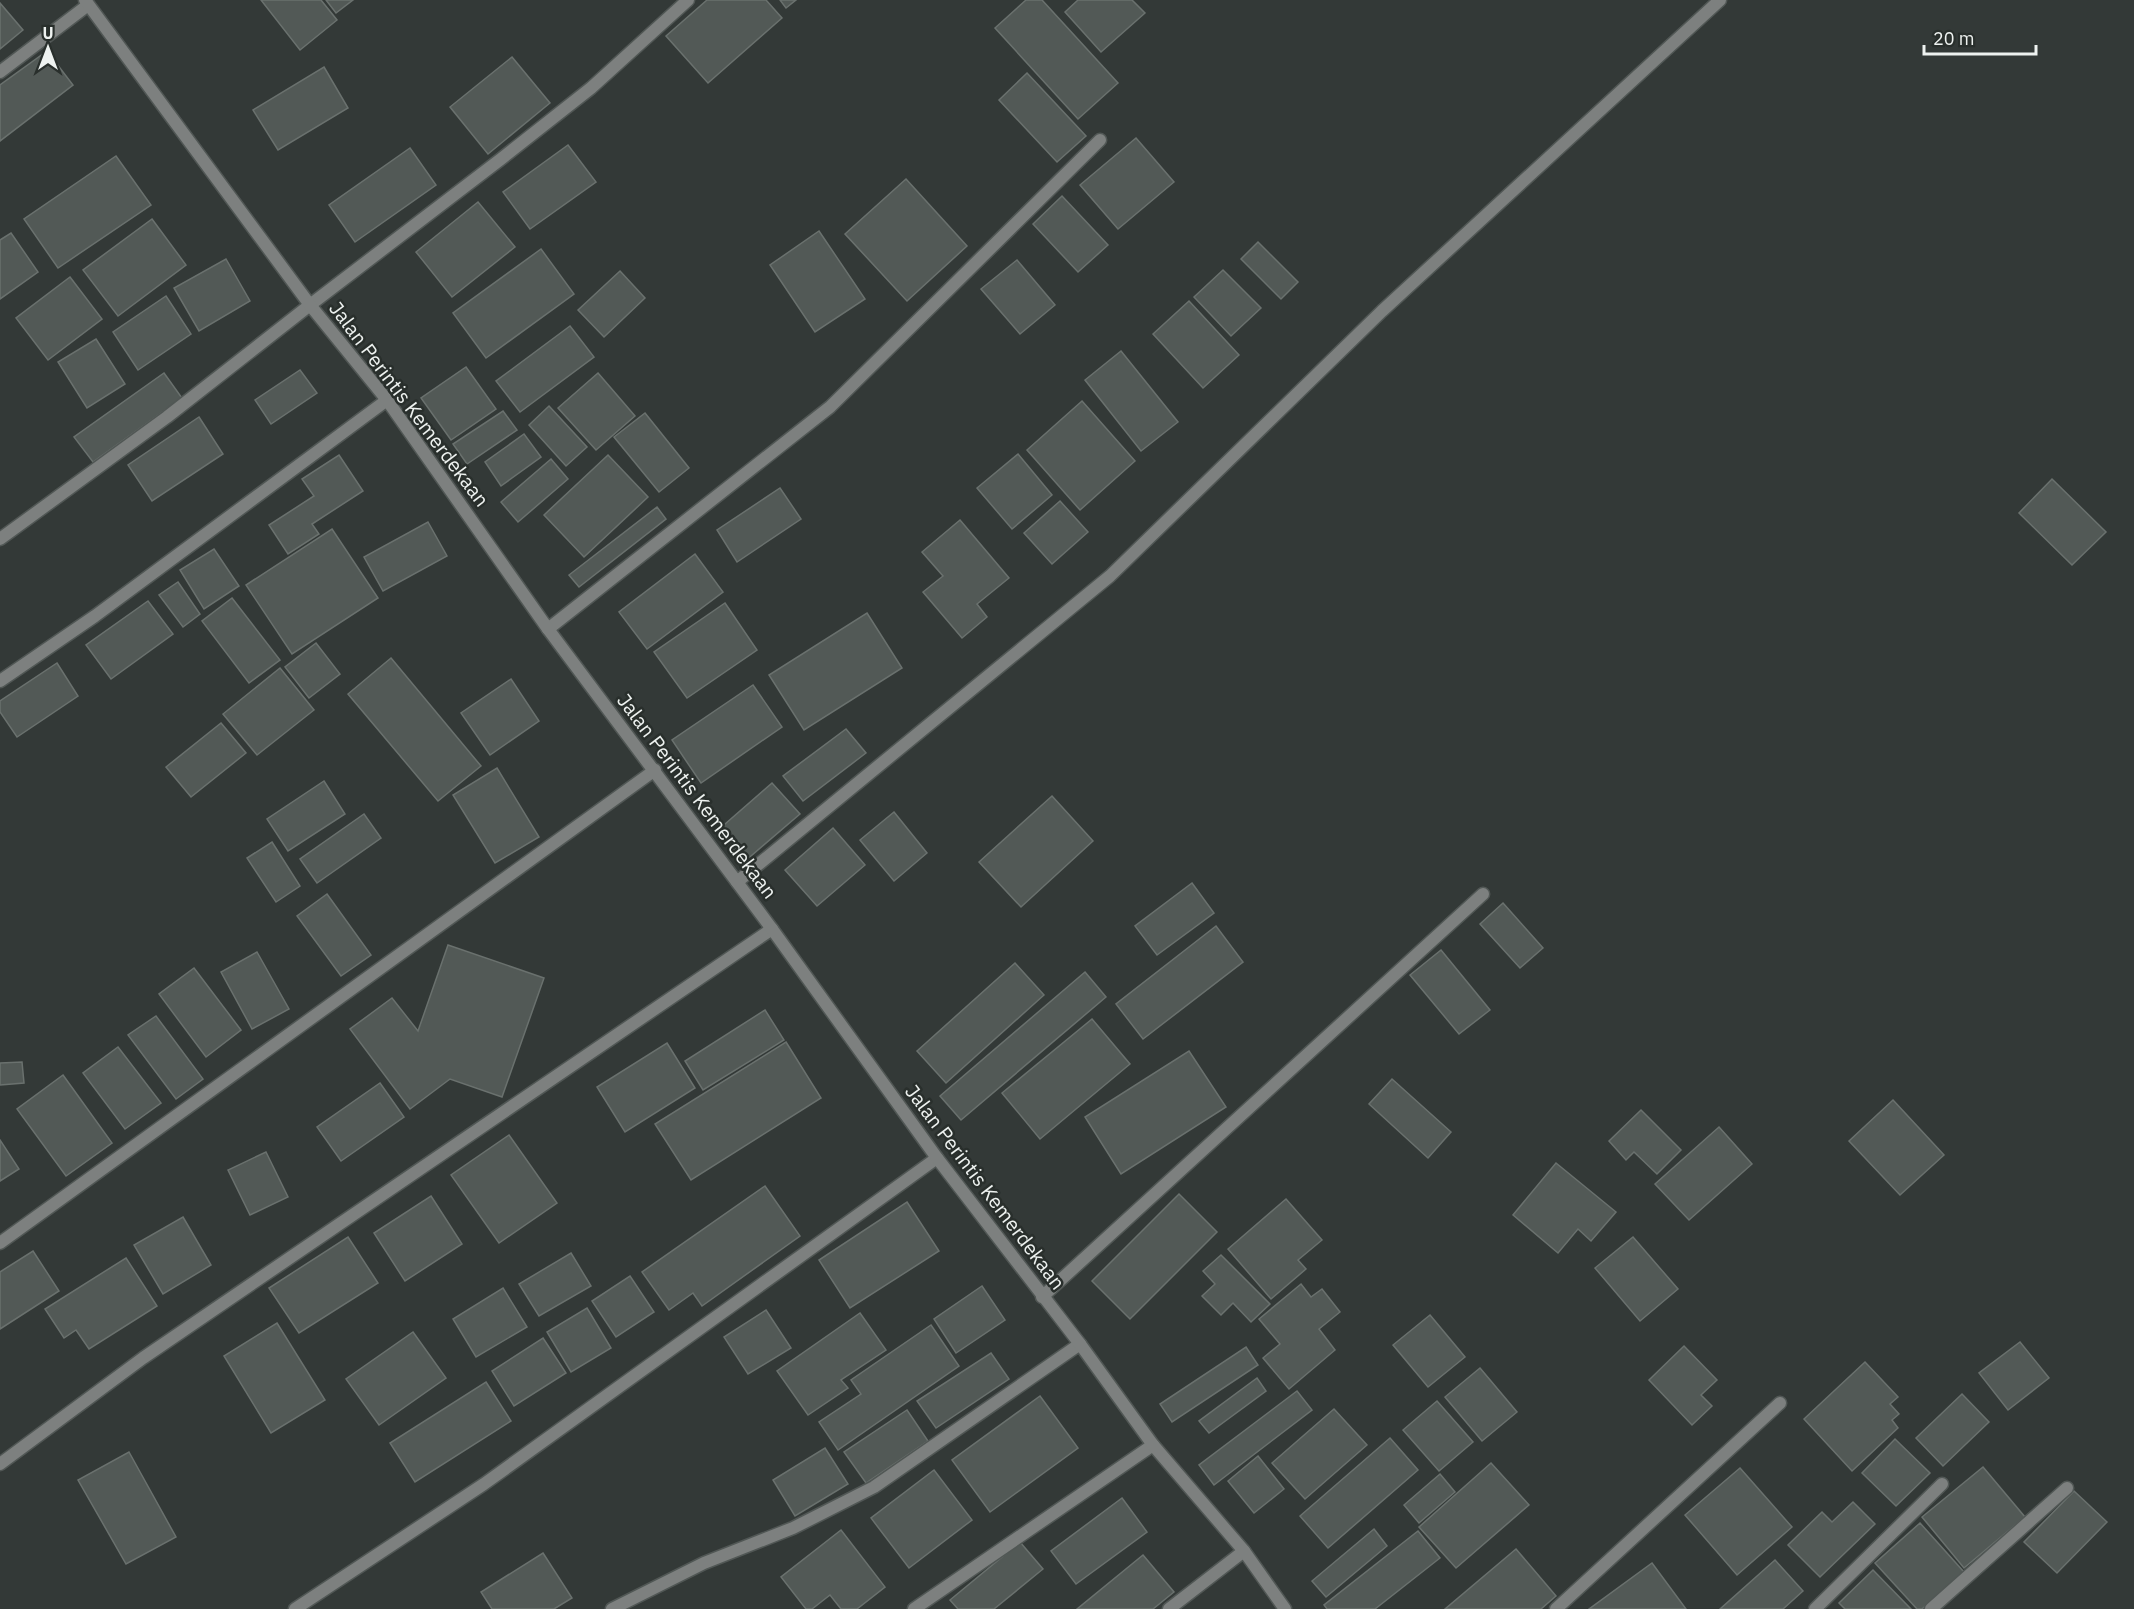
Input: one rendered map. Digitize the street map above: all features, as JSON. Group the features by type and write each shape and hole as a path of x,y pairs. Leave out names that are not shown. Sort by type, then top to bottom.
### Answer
{"street":[{"path":"0,539 167,417 591,88 688,0"},
{"path":"736,882 1110,576 1382,311 1720,0"},
{"path":"0,72 87,2"},
{"name":"Jalan Perintis Kemerdekaan","path":"87,2 310,304 387,400 548,629 772,929 937,1158 1080,1344 1153,1445 1244,1551 1285,1609"},
{"path":"548,629 830,407 1100,140"},
{"path":"0,681 95,616 387,400"},
{"path":"0,1244 655,770"},
{"path":"1042,1297 1483,894"},
{"path":"0,1464 143,1358 772,929"},
{"path":"295,1609 484,1484 937,1158"},
{"path":"612,1609 704,1563 793,1528 874,1488 1080,1344"},
{"path":"1556,1609 1780,1403"},
{"path":"914,1609 1153,1445"},
{"path":"1815,1609 1942,1484"},
{"path":"1931,1609 2067,1488"},
{"path":"1169,1609 1244,1551"}],"building":[{"path":"261,0 321,0 337,20 300,50"},
{"path":"326,0 353,0 336,13"},
{"path":"707,0 766,0 782,18 708,83 666,36"},
{"path":"780,0 796,0 786,8"},
{"path":"1026,0 1042,0 1118,83 1078,119 995,28"},
{"path":"1078,0 1132,0 1145,13 1101,52 1065,12"},
{"path":"0,3 23,30 0,49"},
{"path":"47,51 73,85 0,141 0,85"},
{"path":"512,57 550,103 488,154 450,107"},
{"path":"324,67 348,108 278,150 253,110"},
{"path":"1027,73 1086,136 1057,162 999,100"},
{"path":"1136,138 1174,182 1118,229 1080,185"},
{"path":"568,145 596,182 530,229 503,192"},
{"path":"410,148 436,185 355,242 329,205"},
{"path":"116,156 151,205 58,268 24,219"},
{"path":"906,179 967,246 907,301 845,234"},
{"path":"1062,196 1108,245 1078,272 1033,224"},
{"path":"478,202 515,247 452,297 416,252"},
{"path":"152,219 186,265 118,316 83,270"},
{"path":"819,231 865,299 815,332 770,265"},
{"path":"11,233 38,272 0,299 0,240"},
{"path":"1258,242 1298,282 1281,299 1241,259"},
{"path":"541,249 574,294 486,358 453,313"},
{"path":"226,259 250,301 199,331 174,288"},
{"path":"1017,260 1055,305 1020,334 981,289"},
{"path":"1223,270 1261,308 1231,336 1194,297"},
{"path":"620,271 645,298 604,337 578,310"},
{"path":"70,277 102,319 48,360 16,318"},
{"path":"166,296 191,334 138,370 113,332"},
{"path":"1189,301 1239,355 1203,388 1153,334"},
{"path":"570,326 594,357 520,412 496,381"},
{"path":"96,339 125,384 87,408 58,362"},
{"path":"1121,351 1178,422 1141,451 1085,380"},
{"path":"466,367 496,409 451,440 421,398"},
{"path":"300,370 317,393 271,424 255,400"},
{"path":"164,373 182,398 93,462 74,437"},
{"path":"598,373 635,416 596,450 558,408"},
{"path":"1082,401 1135,461 1080,510 1027,450"},
{"path":"549,406 587,447 566,466 529,425"},
{"path":"503,411 517,430 467,464 453,444"},
{"path":"645,413 689,468 659,492 614,437"},
{"path":"199,417 223,454 152,501 128,465"},
{"path":"524,434 541,457 501,486 485,462"},
{"path":"1018,454 1052,495 1012,529 977,488"},
{"path":"339,455 363,491 312,524 319,534 288,554 269,525 314,496 302,479"},
{"path":"608,455 648,497 584,557 544,515"},
{"path":"551,459 568,479 518,522 501,502"},
{"path":"2052,479 2106,532 2072,565 2019,513"},
{"path":"780,488 801,519 737,562 717,530"},
{"path":"1060,501 1088,532 1052,564 1024,533"},
{"path":"657,507 666,519 579,587 569,575"},
{"path":"960,520 1009,578 977,604 987,617 962,638 923,592 943,576 922,552"},
{"path":"428,522 447,556 383,591 364,557"},
{"path":"332,529 378,598 292,654 246,585"},
{"path":"214,549 239,586 204,609 180,570"},
{"path":"695,554 723,592 647,649 619,612"},
{"path":"178,582 200,614 183,627 159,595"},
{"path":"232,598 280,660 249,683 202,621"},
{"path":"148,601 173,634 111,679 86,645"},
{"path":"725,603 757,650 687,698 654,652"},
{"path":"867,613 902,668 804,730 769,675"},
{"path":"316,643 340,674 309,698 285,667"},
{"path":"391,658 481,766 438,801 348,694"},
{"path":"57,663 78,696 17,737 0,712 0,701"},
{"path":"280,668 314,710 257,755 223,714"},
{"path":"511,679 539,721 490,755 461,713"},
{"path":"753,685 782,727 701,783 672,740"},
{"path":"221,723 246,753 191,797 166,767"},
{"path":"846,729 866,753 803,801 783,776"},
{"path":"497,768 539,837 495,863 453,795"},
{"path":"324,781 345,814 288,851 267,819"},
{"path":"772,783 800,814 744,862 717,831"},
{"path":"1052,796 1093,841 1021,907 979,862"},
{"path":"894,812 927,853 894,881 860,840"},
{"path":"364,814 381,838 317,883 300,859"},
{"path":"833,828 865,865 817,906 785,870"},
{"path":"272,842 300,886 276,902 247,858"},
{"path":"1192,883 1214,913 1157,955 1135,926"},
{"path":"327,894 371,955 341,976 297,916"},
{"path":"1503,903 1543,948 1520,968 1480,924"},
{"path":"1216,926 1243,962 1143,1039 1116,1004"},
{"path":"448,945 544,978 502,1097 450,1079 410,1109 350,1029 392,998 418,1031"},
{"path":"1441,950 1490,1010 1459,1034 1410,975"},
{"path":"257,952 289,1009 252,1029 221,972"},
{"path":"1015,963 1044,995 946,1083 917,1051"},
{"path":"194,968 241,1030 206,1057 159,994"},
{"path":"1085,972 1106,997 961,1120 940,1096"},
{"path":"765,1010 784,1040 703,1090 685,1061"},
{"path":"156,1016 203,1079 176,1099 128,1035"},
{"path":"1092,1019 1130,1064 1040,1139 1002,1093"},
{"path":"786,1042 821,1098 691,1180 655,1124"},
{"path":"667,1043 695,1088 625,1132 597,1087"},
{"path":"118,1047 161,1103 125,1129 83,1073"},
{"path":"1189,1051 1226,1107 1121,1174 1085,1117"},
{"path":"22,1062 24,1083 0,1085 0,1063"},
{"path":"63,1075 112,1143 66,1176 17,1109"},
{"path":"1392,1079 1451,1132 1428,1158 1369,1104"},
{"path":"380,1083 404,1117 341,1161 317,1127"},
{"path":"1893,1100 1944,1155 1900,1195 1849,1141"},
{"path":"1641,1110 1681,1150 1657,1174 1634,1152 1626,1160 1609,1141"},
{"path":"1719,1127 1752,1164 1689,1220 1655,1184"},
{"path":"509,1135 557,1203 499,1243 451,1175"},
{"path":"0,1140 19,1169 0,1181"},
{"path":"266,1152 288,1197 250,1215 228,1170"},
{"path":"1556,1163 1616,1212 1591,1241 1578,1229 1558,1253 1513,1215"},
{"path":"765,1186 800,1236 702,1306 693,1293 669,1310 642,1272"},
{"path":"1179,1194 1217,1232 1130,1319 1092,1281"},
{"path":"431,1196 462,1244 405,1281 374,1233"},
{"path":"1286,1199 1322,1240 1298,1260 1306,1269 1271,1299 1228,1249"},
{"path":"907,1202 939,1251 850,1308 819,1260"},
{"path":"183,1217 211,1265 163,1294 134,1245"},
{"path":"348,1237 378,1283 299,1333 269,1288"},
{"path":"1633,1237 1678,1289 1640,1321 1595,1268"},
{"path":"33,1251 59,1291 0,1329 0,1272"},
{"path":"571,1253 591,1286 539,1316 519,1284"},
{"path":"1221,1255 1270,1304 1251,1322 1233,1303 1221,1315 1202,1296 1215,1284 1203,1271"},
{"path":"126,1258 157,1306 89,1349 76,1330 64,1338 45,1309"},
{"path":"630,1276 654,1312 616,1337 592,1301"},
{"path":"1301,1284 1311,1297 1322,1289 1340,1312 1319,1329 1335,1350 1289,1389 1263,1358 1280,1344 1259,1319"},
{"path":"982,1286 1005,1320 956,1353 934,1319"},
{"path":"503,1288 527,1327 476,1357 453,1319"},
{"path":"587,1308 611,1348 571,1372 547,1332"},
{"path":"766,1310 791,1348 748,1374 724,1337"},
{"path":"860,1313 886,1350 841,1380 848,1388 808,1415 777,1371"},
{"path":"1430,1315 1465,1357 1428,1387 1393,1345"},
{"path":"277,1323 325,1400 271,1433 224,1356"},
{"path":"931,1325 959,1366 838,1450 819,1422 861,1394 851,1380"},
{"path":"413,1332 446,1378 379,1425 346,1379"},
{"path":"543,1338 566,1373 514,1406 492,1371"},
{"path":"2020,1342 2049,1378 2008,1410 1979,1373"},
{"path":"1684,1346 1717,1380 1701,1395 1712,1406 1692,1425 1649,1380"},
{"path":"1246,1347 1258,1365 1172,1422 1160,1404"},
{"path":"991,1353 1009,1379 936,1428 917,1401"},
{"path":"1865,1362 1898,1397 1890,1404 1899,1414 1892,1420 1898,1428 1852,1471 1804,1419"},
{"path":"1480,1368 1517,1412 1482,1441 1445,1397"},
{"path":"1257,1378 1266,1391 1209,1433 1199,1421"},
{"path":"486,1382 511,1421 415,1482 390,1443"},
{"path":"1297,1391 1312,1410 1214,1485 1199,1465"},
{"path":"1962,1394 1989,1422 1943,1466 1916,1438"},
{"path":"1040,1396 1078,1448 990,1512 952,1460"},
{"path":"1437,1401 1473,1442 1439,1471 1403,1430"},
{"path":"1334,1409 1367,1445 1305,1499 1272,1463"},
{"path":"907,1410 928,1441 866,1483 844,1452"},
{"path":"1390,1438 1418,1470 1328,1548 1300,1516"},
{"path":"1895,1439 1930,1473 1896,1506 1862,1473"},
{"path":"825,1448 848,1484 795,1516 773,1480"},
{"path":"129,1452 176,1537 126,1564 78,1480"},
{"path":"1258,1456 1284,1489 1254,1513 1228,1481"},
{"path":"1491,1463 1529,1505 1456,1568 1419,1527"},
{"path":"1983,1467 2025,1517 1964,1568 1922,1517"},
{"path":"1740,1468 1792,1527 1737,1575 1685,1515"},
{"path":"934,1470 972,1520 909,1568 871,1518"},
{"path":"1440,1474 1455,1492 1419,1523 1404,1505"},
{"path":"2074,1491 2107,1522 2057,1573 2024,1542"},
{"path":"1122,1498 1147,1532 1076,1584 1051,1551"},
{"path":"1853,1502 1875,1524 1820,1577 1788,1545 1822,1512 1832,1522"},
{"path":"1920,1523 1964,1572 1922,1609 1917,1609 1875,1563"},
{"path":"1374,1529 1387,1546 1326,1597 1312,1581"},
{"path":"841,1530 885,1587 857,1609 841,1609 830,1595 812,1609 806,1609 781,1577"},
{"path":"1418,1531 1440,1558 1375,1609 1327,1609 1324,1605"},
{"path":"1020,1542 1043,1569 994,1609 958,1609 950,1600"},
{"path":"1516,1549 1556,1596 1541,1609 1445,1609"},
{"path":"543,1553 572,1598 554,1609 492,1609 481,1592"},
{"path":"1143,1555 1174,1592 1153,1609 1077,1609"},
{"path":"1775,1560 1803,1591 1783,1609 1720,1609"},
{"path":"1652,1563 1686,1609 1589,1609"},
{"path":"1873,1570 1911,1609 1845,1609 1839,1603"}]}
